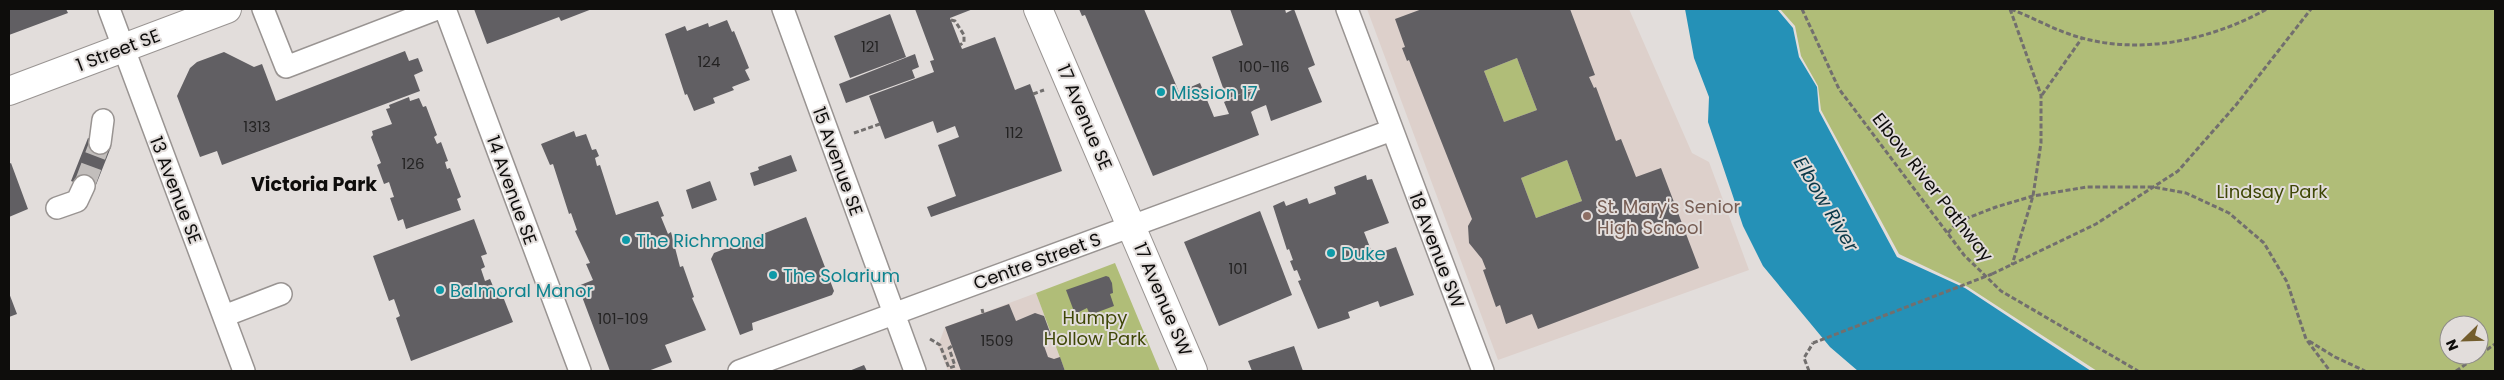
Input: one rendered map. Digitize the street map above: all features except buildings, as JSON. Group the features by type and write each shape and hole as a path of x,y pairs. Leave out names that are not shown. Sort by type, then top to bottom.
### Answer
{"main road":[{"name":"1 Street SE","path":"9,91 227,9"},
{"name":"17 Avenue SE","path":"1038,9 1132,226"},
{"name":"17 Avenue SW","path":"1132,226 1193,371"}],"street":[{"name":"13 Avenue SE","path":"109,9 244,371"},
{"path":"263,9 286,67 438,9"},
{"name":"14 Avenue SE","path":"445,9 580,371"},
{"name":"15 Avenue SE","path":"783,9 915,371"},
{"name":"18 Avenue SW","path":"1347,9 1483,371"},
{"path":"100,143 103,120"},
{"name":"Centre Street S","path":"739,371 1392,130"},
{"path":"58,208 77,201 84,186"},
{"path":"224,316 281,294"}],"path":[{"name":"Elbow River Pathway","path":"1802,9 1839,89 1964,255 2001,290 2138,371"},
{"path":"2011,9 2082,38 2137,44 2185,41 2233,26 2268,9"},
{"path":"2011,9 2041,95 2041,143 2033,196 2012,266"},
{"path":"1809,371 1804,358 1813,343 2012,266 2096,224 2178,171 2236,105 2311,9"},
{"path":"951,20 954,21 964,36 964,42 960,45"},
{"path":"2041,95 2082,38"},
{"path":"1033,94 1044,90"},
{"path":"854,133 880,124"},
{"path":"1948,233 1957,222 2033,196 2087,187 2153,187 2186,193 2229,213 2264,243 2286,282 2306,339 2330,371"},
{"path":"930,339 940,345 949,368 955,366 949,348 952,346"},
{"path":"2306,339 2335,357 2365,371"},
{"path":"2456,371 2495,344"}],"shaded area":[{"name":"St. Mary's Senior High School","path":"1367,9 1629,9 1692,153 1709,162 1749,270 1498,360"},
{"path":"1036,293 1065,371 948,371 938,346 945,327"}],"green space":[{"name":"Lindsay Park","path":"1780,9 2495,9 2495,371 2097,371 1968,287 1899,254 1821,110 1818,86 1801,56 1795,26"},
{"path":"1517,58 1537,110 1504,122 1484,71"},
{"path":"1567,160 1582,201 1536,218 1521,178"},
{"name":"Humpy Hollow Park","path":"1115,263 1160,371 1065,371 1036,293"}],"water":[{"name":"Elbow River","path":"1685,9 1777,9 1793,28 1799,57 1817,87 1819,111 1897,257 1965,288 2091,371 1858,371 1830,347 1763,266 1743,226 1708,122 1709,97 1694,58"}],"tunnel":[{"path":"84,186 100,143"}],"place":[{"name":"Mission 17","path":"1161,92"},
{"name":"St. Mary's Senior High School","path":"1587,216"},
{"name":"The Richmond","path":"626,240"},
{"name":"Duke","path":"1331,253"},
{"name":"The Solarium","path":"773,275"},
{"name":"Balmoral Manor","path":"440,290"}],"district":[{"name":"Victoria Park","path":"314,184"}]}
